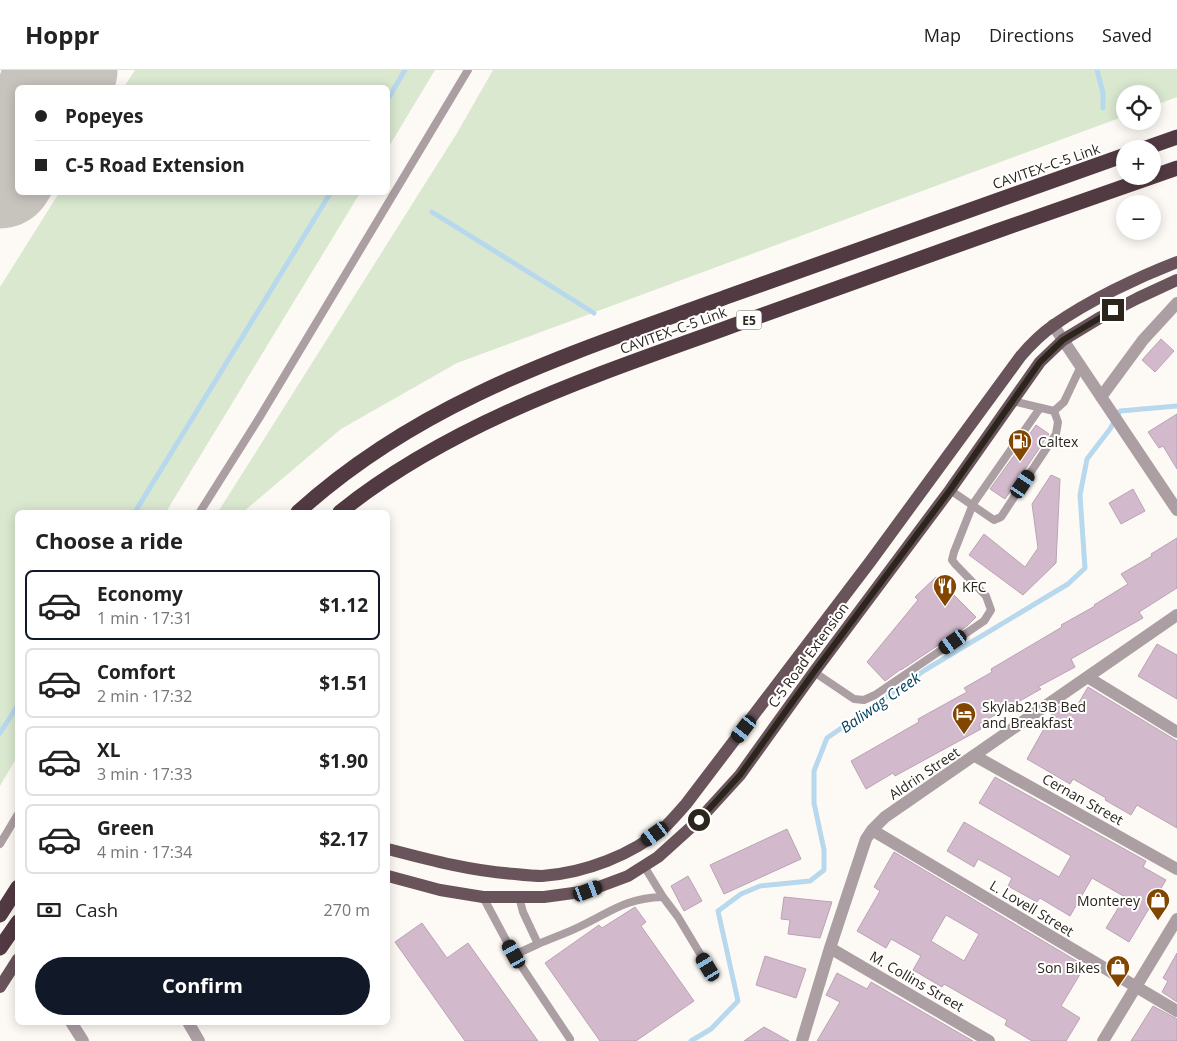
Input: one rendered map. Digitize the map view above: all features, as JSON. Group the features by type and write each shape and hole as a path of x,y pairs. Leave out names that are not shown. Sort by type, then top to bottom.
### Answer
{"highway":[{"path":"1161,143 1177,137"},
{"name":"CAVITEX–C-5 Link","path":"300,510 356,464 400,436 460,402 515,376 898,235 1116,158"},
{"name":"CAVITEX–C-5 Link","path":"343,510 390,476 433,449 478,425 529,402 588,378 842,286 1177,168"},
{"path":"0,915 15,892"},
{"path":"0,948 15,926"}],"main road":[{"name":"C-5 Road Extension","path":"390,849 443,864 495,872 541,876 584,869 617,857 645,841 664,827 686,804 870,562 1020,357 1053,325 1157,269 1177,262"},
{"name":"C-5 Road Extension","path":"390,877 440,890 483,897 544,897 588,891 628,876 674,845 740,775 814,672 950,490 1040,362 1063,340 1101,317 1177,280"},
{"path":"0,987 15,964"}],"street":[{"path":"1101,397 1144,340 1177,302"},
{"path":"1053,325 1177,510"},
{"name":"Aldrin Street","path":"802,1041 864,844 872,830 885,817 1089,678 1177,615"},
{"path":"1089,678 1177,732"},
{"name":"Cernan Street","path":"975,756 1177,869"},
{"name":"L. Lovell Street","path":"872,830 1177,1011"},
{"path":"1103,1041 1177,919"},
{"name":"M. Collins Street","path":"830,948 989,1041"},
{"path":"73,1025 83,1041"},
{"path":"190,1025 199,1041"}],"lane":[{"path":"201,510 266,407 468,70"},
{"path":"1054,411 1064,402 1081,366"},
{"path":"1012,401 1054,411"},
{"path":"814,672 854,699 864,700 875,696 984,621 991,610 986,596 952,560 973,504 1040,408"},
{"path":"950,490 994,520 1001,517 1056,434 1058,422 1054,411"},
{"path":"0,844 15,819"},
{"path":"644,866 708,967"},
{"path":"483,897 514,954 570,1039"},
{"path":"519,897 523,912 538,944"},
{"path":"514,954 579,927 609,910 628,902 646,897 663,897"}],"green space":[{"path":"135,70 435,70 390,145 390,85 125,85"},
{"path":"493,70 1177,70 1177,97 1161,103 1161,85 1116,85 1116,119 457,363 341,429 245,510 219,510 457,133"},
{"path":"58,195 359,195 167,510 15,510 15,760 0,786 0,287"}],"building":[{"path":"1161,339 1174,351 1155,372 1142,360"},
{"path":"1177,414 1177,469 1163,446 1159,448 1148,432"},
{"name":"Caltex","path":"1036,425 1049,434 1005,499 990,489"},
{"path":"1051,475 1060,479 1056,563 1023,595 969,555 984,534 1025,567 1038,548 1032,504"},
{"path":"1133,489 1145,511 1121,524 1109,503"},
{"path":"1177,538 1177,588 1139,612 1143,618 1071,659 1075,667 1038,687 1041,689 979,724 981,729 895,776 893,773 866,789 851,761 919,722 918,719 967,692 964,688 992,672 991,669 1062,627 1061,625 1095,606 1128,584 1121,574 1152,556 1151,554"},
{"path":"936,577 976,617 967,626 885,681 867,662 918,600 915,597"},
{"path":"1157,644 1177,655 1177,699 1138,676"},
{"path":"1088,687 1177,741 1177,828 1137,805 1131,815 1073,779 1070,784 1027,759 1055,709 1065,703 1075,709"},
{"path":"995,777 1146,861 1143,867 1166,880 1129,942 1106,928 1125,897 1092,878 1070,916 1040,898 1037,902 1008,886 1012,878 978,859 974,867 947,851 964,822 1059,877 1071,856 979,803"},
{"path":"787,829 801,859 724,894 710,865"},
{"path":"894,852 1085,966 1061,1006 1080,1018 1066,1041 1032,1041 1005,1025 1007,1020 944,984 942,987 913,970 921,956 891,939 886,948 857,931 880,891 874,887","holes":["946,915 979,934 964,961 931,941"]},
{"path":"688,876 702,901 684,911 671,886"},
{"path":"784,897 832,902 820,938 788,934 790,920 781,919"},
{"path":"635,907 646,922 641,926 694,1001 636,1041 600,1041 545,963 599,925 602,928"},
{"path":"422,923 447,958 468,943 538,1041 465,1041 395,942"},
{"path":"1177,953 1177,1002 1162,992 1168,981 1163,978"},
{"path":"765,956 806,969 796,998 756,985"},
{"path":"837,973 867,989 871,982 973,1041 817,1041 840,1002 826,995"},
{"path":"1153,1006 1177,1019 1177,1041 1131,1041"},
{"path":"764,1027 789,1041 744,1041"}],"waterway":[{"path":"390,96 405,70"},
{"path":"1097,70 1103,93 1103,108"},
{"path":"136,510 329,195"},
{"path":"432,212 594,313"},
{"name":"Baliwag Creek","path":"691,1041 711,1029 738,1001 718,911 741,894 760,886 810,881 824,870 824,850 814,803 814,771 827,738 925,670 1068,584 1085,568 1080,495 1087,459 1110,429 1120,411 1177,406"},
{"path":"0,733 15,710"}],"taxiway":[{"path":"0,106 15,91"}],"runway":[{"path":"55,85 63,70"},
{"path":"0,174 15,150"}],"place":[{"name":"Caltex","path":"1020,462"},
{"name":"KFC","path":"945,607"},
{"name":"Skylab213B Bed and Breakfast","path":"964,735"},
{"name":"Monterey","path":"1158,921"},
{"name":"Son Bikes","path":"1118,988"}],"route":[{"path":"699,820 740,775 814,672 950,490 1040,362 1063,340 1113,310"}]}
